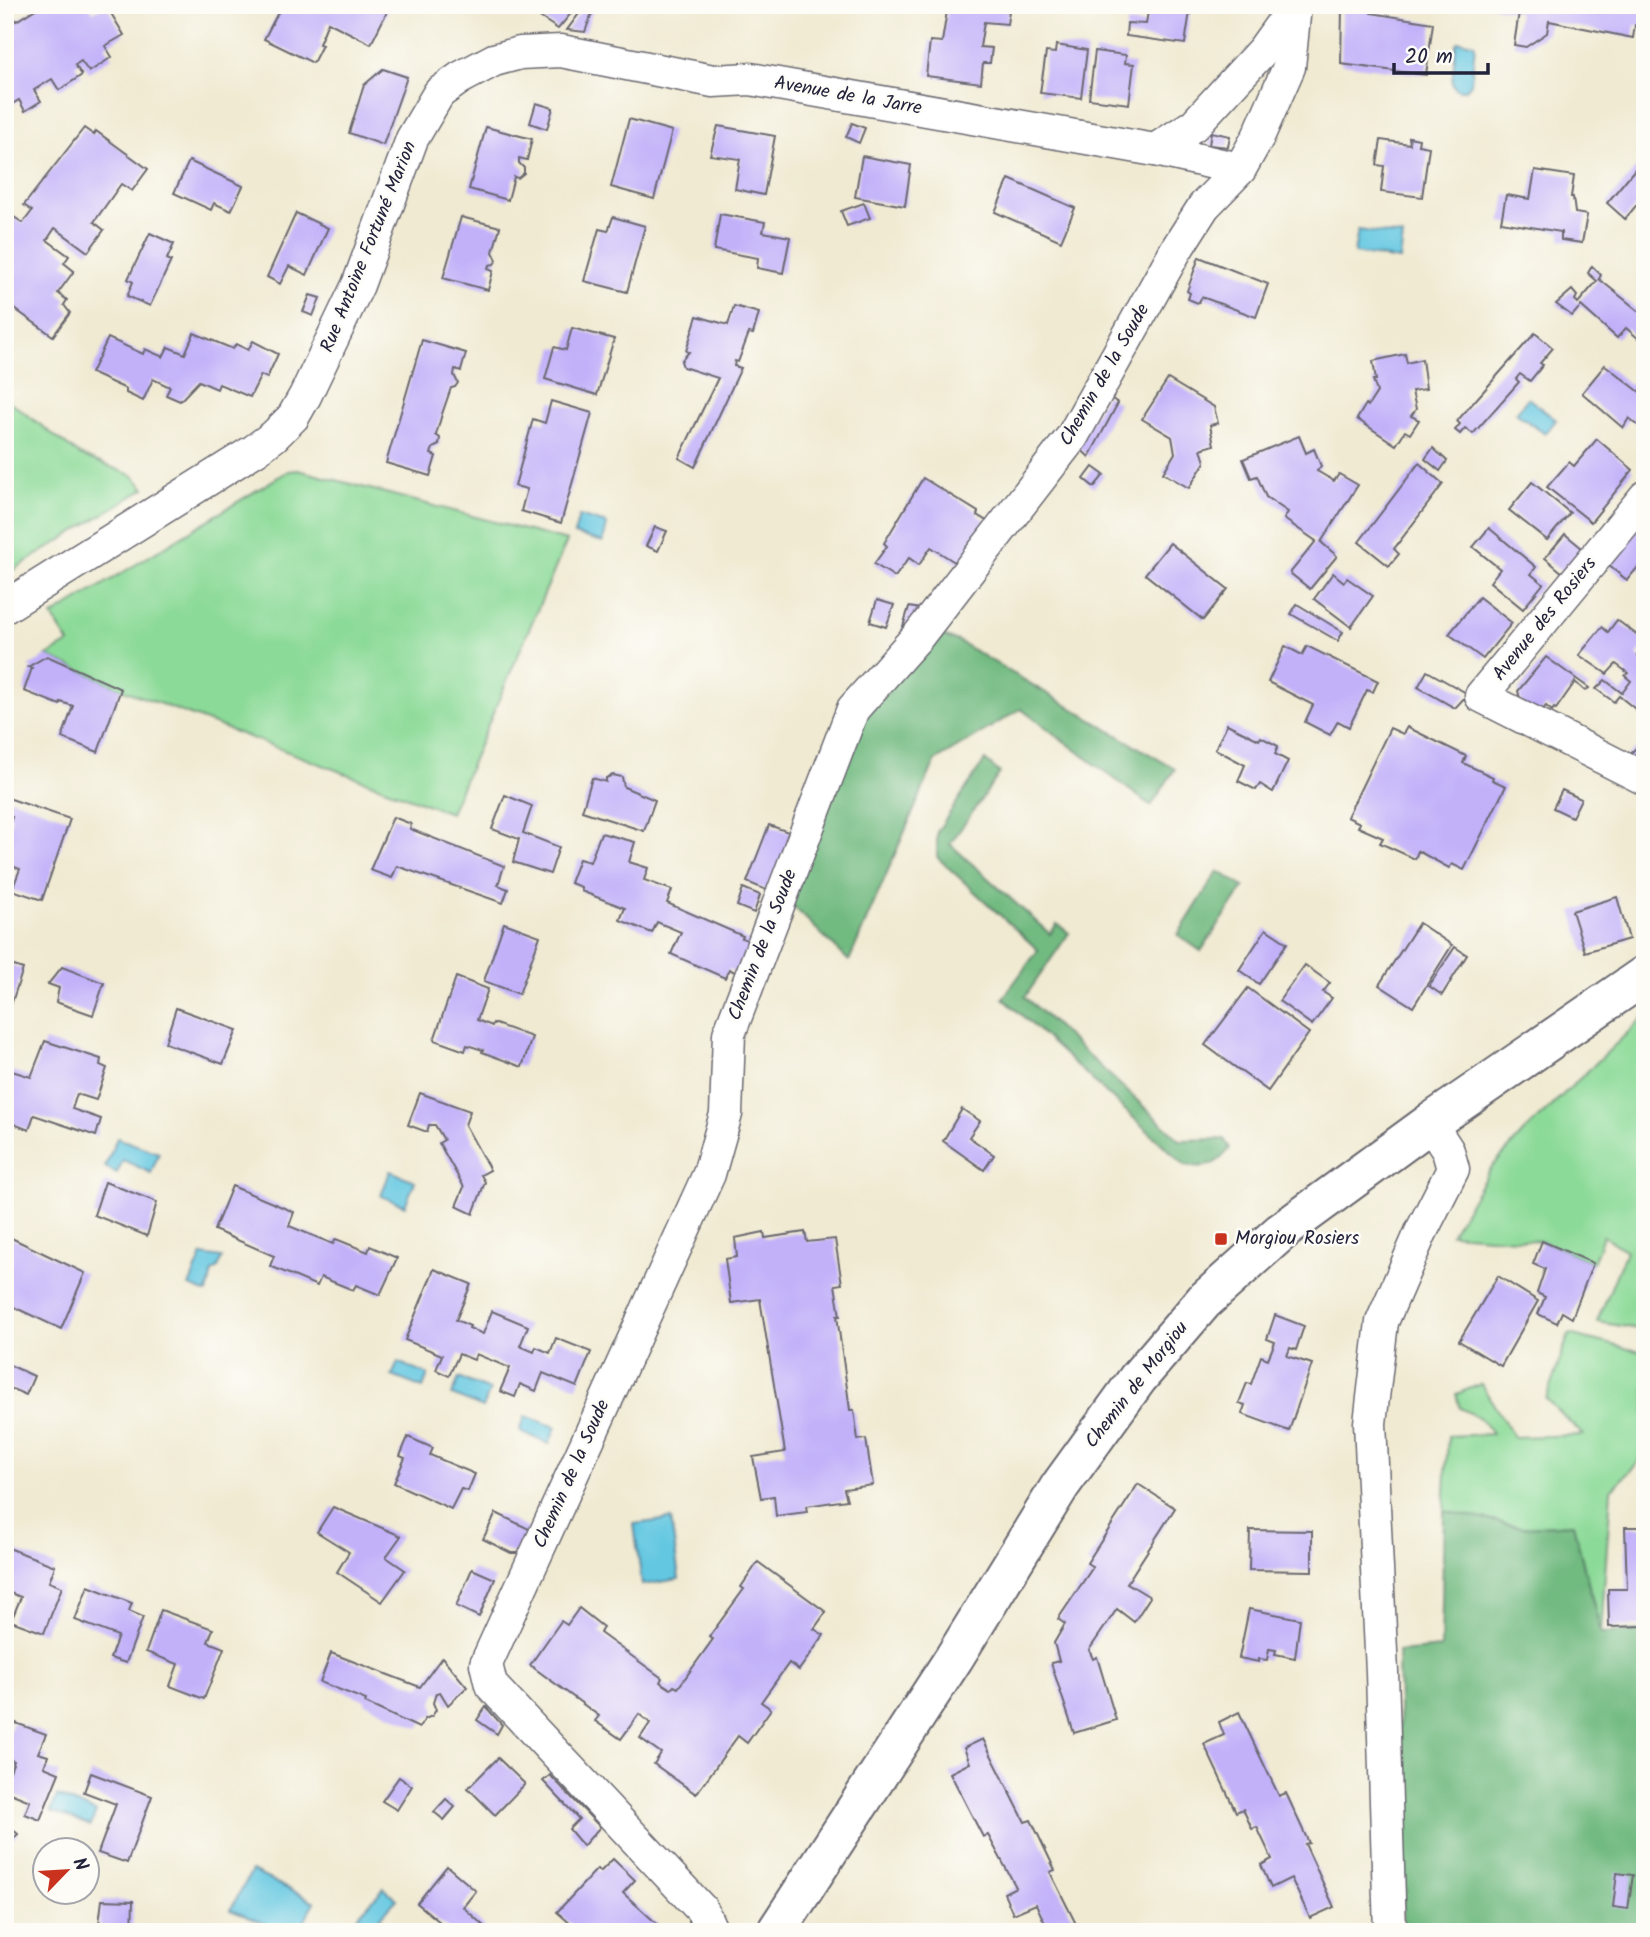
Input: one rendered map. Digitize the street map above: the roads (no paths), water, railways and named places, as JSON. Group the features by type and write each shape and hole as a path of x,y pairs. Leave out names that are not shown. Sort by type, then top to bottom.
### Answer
{"street":[{"path":"1155,150 1194,125 1263,50 1295,6"},
{"name":"Chemin de la Soude","path":"712,1932 702,1910 491,1685 486,1664 709,1174 726,1114 729,1034 853,709 919,635 1072,437 1190,228 1204,206 1240,169 1258,137 1289,66 1295,6"},
{"name":"Avenue de la Jarre","path":"460,78 494,60 520,53 561,51 713,81 750,79 1155,150 1240,169"},
{"name":"Rue Antoine Fortuné Marion","path":"5,607 255,450 293,417 358,285 412,139 439,93 460,78"},
{"name":"Avenue des Rosiers","path":"1645,497 1481,696 1645,779"},
{"name":"Chemin de Morgiou","path":"776,1932 954,1658 1060,1486 1138,1378 1204,1301 1273,1238 1430,1122 1645,975"},
{"path":"1390,1932 1370,1423 1382,1322 1420,1233 1453,1169 1448,1150 1430,1122"}],"water":[{"path":"1459,41 1475,45 1471,84 1462,90 1456,89 1452,83 1456,44"},
{"path":"1358,230 1403,236 1400,260 1354,253"},
{"path":"1528,398 1556,420 1545,434 1516,413"},
{"path":"579,516 607,524 603,542 574,534"},
{"path":"117,1138 159,1153 151,1173 123,1160 117,1173 105,1167"},
{"path":"390,1171 415,1181 405,1206 381,1196"},
{"path":"202,1255 222,1258 218,1268 212,1272 207,1293 189,1286"},
{"path":"398,1362 428,1375 423,1388 392,1376"},
{"path":"459,1378 490,1390 483,1408 452,1395"},
{"path":"525,1416 556,1427 549,1444 520,1431"},
{"path":"671,1519 679,1579 642,1585 634,1524"},
{"path":"57,1796 96,1812 91,1826 51,1811"},
{"path":"252,1871 315,1902 298,1932 287,1932 230,1910"},
{"path":"384,1888 397,1899 368,1931 354,1920"}],"place":[{"name":"Morgiou Rosiers","path":"1221,1239"}]}
